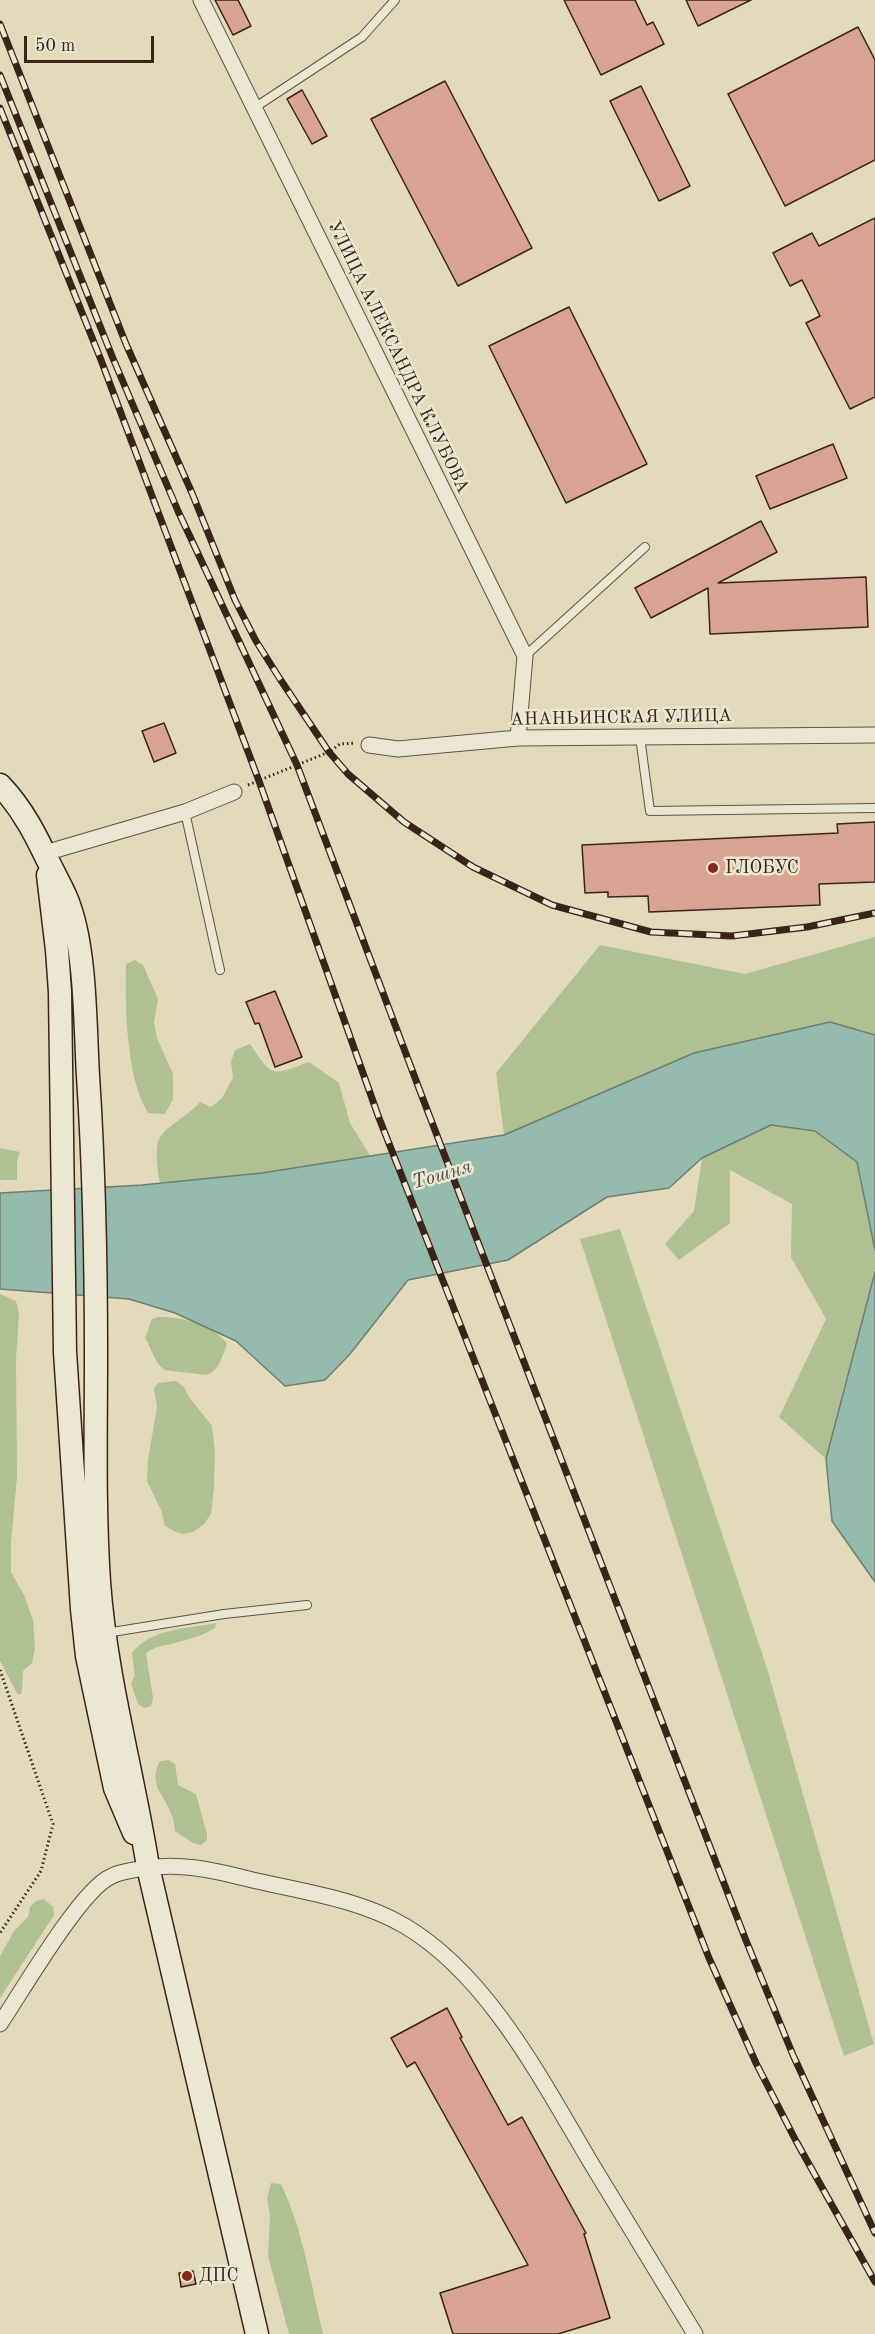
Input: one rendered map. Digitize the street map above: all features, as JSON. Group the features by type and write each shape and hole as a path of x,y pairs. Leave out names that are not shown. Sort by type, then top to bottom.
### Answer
{"main road":[{"path":"0,785 24,814 45,853 69,905 78,945 93,1150 96,1354 95,1506 108,1665 137,1798 148,1868 257,2334"},
{"path":"45,853 60,992 65,1352 77,1545 87,1656 115,1788 148,1868"}],"street":[{"name":"УЛИЦА АЛЕКСАНДРА КЛУБОВА","path":"201,0 525,656"},
{"path":"518,738 525,656"},
{"name":"АНАНЬИНСКАЯ УЛИЦА","path":"369,745 398,749 518,738 875,735"},
{"path":"45,853 185,812 234,792"},
{"path":"0,2024 79,1906 95,1888 109,1877 174,1865 202,1868 369,1909 403,1925 434,1946 463,1974 494,2010 537,2072 695,2334"}],"lane":[{"path":"254,108 362,37 394,0"},
{"path":"525,656 645,548"},
{"path":"640,737 650,811 875,808"},
{"path":"185,812 220,970"},
{"path":"104,1633 224,1614 307,1605"}],"path":[{"path":"234,792 329,752 340,744 369,745"},
{"path":"0,1670 53,1824 41,1871 0,1933"}],"shaded area":[{"path":"875,937 875,1035 830,1023 694,1053 504,1135 496,1073 600,945 745,974"},
{"path":"135,960 143,965 158,999 154,1022 157,1038 173,1074 173,1099 165,1114 148,1113 135,1080 131,1061 128,1041 126,964"},
{"path":"250,1044 264,1063 274,1071 287,1070 309,1062 339,1083 350,1123 371,1157 262,1173 160,1183 157,1164 159,1140 169,1128 200,1102 211,1107 222,1098 233,1078 231,1062 235,1050"},
{"path":"771,1125 815,1131 857,1162 875,1250 875,1272 826,1459 779,1417 826,1319 791,1257 792,1204 730,1170 730,1223 679,1260 665,1244 694,1211 702,1158"},
{"path":"0,1148 20,1152 17,1161 17,1180 0,1180"},
{"path":"620,1229 767,1668 874,2044 844,2056 580,1239"},
{"path":"0,1294 16,1301 19,1314 16,1358 17,1477 11,1543 11,1572 24,1595 33,1620 35,1648 32,1663 23,1671 22,1693 18,1695 0,1661"},
{"path":"177,1318 196,1323 213,1331 227,1343 219,1363 210,1374 165,1370 161,1367 145,1338 152,1319"},
{"path":"176,1381 184,1387 212,1426 215,1452 211,1514 204,1524 193,1532 183,1534 165,1526 161,1510 147,1481 148,1460 157,1407 154,1388 158,1383"},
{"path":"216,1623 215,1628 202,1635 158,1647 146,1653 153,1698 151,1706 144,1708 138,1704 131,1683 135,1676 132,1653 140,1645 159,1634"},
{"path":"169,1760 175,1764 178,1785 196,1794 207,1834 207,1840 201,1845 193,1843 175,1831 169,1808 158,1790 156,1770 160,1761"},
{"path":"44,1899 53,1907 54,1915 0,1998 0,1956 14,1931 28,1917 30,1907 36,1901"},
{"path":"271,2183 281,2184 289,2202 306,2258 323,2334 289,2334 268,2256 270,2215 267,2198"}],"water":[{"name":"Тошня","path":"830,1022 875,1035 875,1250 857,1162 815,1131 771,1125 702,1158 669,1188 607,1197 508,1260 408,1280 350,1354 325,1380 285,1386 236,1341 175,1313 129,1299 0,1289 0,1193 142,1185 262,1173 504,1135 694,1053"},
{"path":"875,1272 875,1582 832,1521 826,1459"}],"building":[{"path":"215,0 238,0 251,26 233,35"},
{"path":"564,0 635,0 647,25 653,22 664,44 601,75"},
{"path":"686,0 751,0 698,26"},
{"path":"858,27 875,60 875,160 785,206 728,94"},
{"path":"445,81 532,248 458,286 371,119"},
{"path":"641,86 690,186 659,201 610,101"},
{"path":"302,90 327,136 312,144 287,99"},
{"path":"875,218 875,397 850,409 806,323 820,316 802,280 790,286 773,253 812,233 819,246"},
{"path":"569,307 647,464 566,503 489,346"},
{"path":"833,444 847,478 770,509 756,476"},
{"path":"761,521 777,552 718,583 866,577 868,627 710,634 708,588 651,618 635,588"},
{"path":"164,723 176,753 154,762 142,731"},
{"name":"ГЛОБУС","path":"875,822 875,882 819,884 820,905 649,912 648,896 608,897 608,892 585,893 582,845 838,833 837,824"},
{"path":"275,991 302,1057 275,1067 259,1023 255,1024 246,1002"},
{"path":"447,2008 462,2037 460,2038 508,2125 522,2117 586,2233 584,2234 610,2318 558,2334 453,2334 440,2293 528,2265 415,2062 407,2067 391,2038"},
{"name":"ДПС","path":"193,2271 196,2284 181,2287 179,2273"}],"railway":[{"path":"0,24 126,344 192,493 235,600 256,641 280,679 329,752 348,774 404,822 473,867 552,905 651,932 732,936 807,927 875,913"},
{"path":"0,75 112,356 178,511 297,765 745,1938 793,2055 875,2233"},
{"path":"0,108 101,360 259,781 379,1118 709,1958 756,2063 796,2141 875,2282"}],"place":[{"name":"ГЛОБУС","path":"713,868"},
{"name":"ДПС","path":"187,2276"}]}
